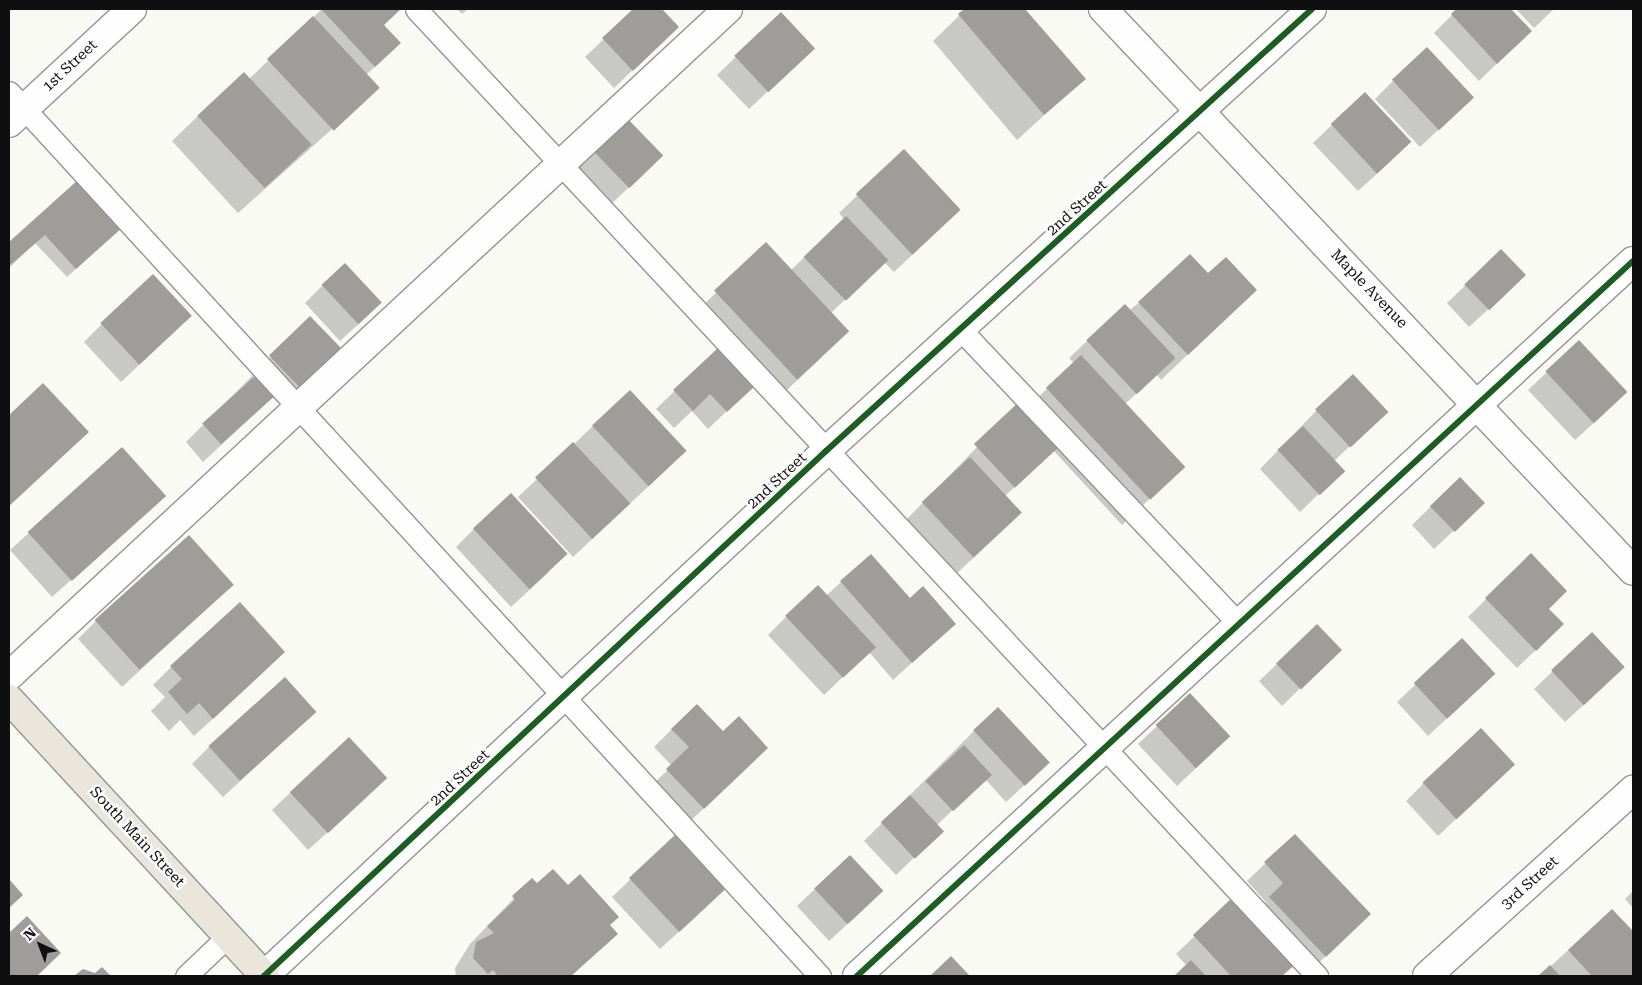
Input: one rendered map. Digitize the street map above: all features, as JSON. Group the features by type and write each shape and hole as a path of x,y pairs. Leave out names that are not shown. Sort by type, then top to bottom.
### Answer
{"main road":[{"name":"South Main Street","path":"9,699 264,976"}],"street":[{"name":"1st Street","path":"14,108 132,9"},
{"path":"9,676 728,9"},
{"name":"Maple Avenue","path":"1103,9 1199,114 1480,405 1633,571"},
{"name":"2nd Street","path":"264,976 565,698 826,451 1199,114 1312,9"},
{"path":"856,976 1480,405 1633,261"},
{"name":"3rd Street","path":"1427,976 1633,790"}],"lane":[{"path":"416,9 1102,751 1317,976"},
{"path":"14,108 298,408 820,976"},
{"path":"961,330 1240,625"},
{"path":"186,976 228,936"}],"building":[{"path":"321,9 401,9 384,25 401,43 375,67"},
{"path":"633,9 662,9 679,27 633,71 602,38"},
{"path":"964,9 1025,9 1086,79 1044,115 958,14"},
{"path":"1456,9 1511,9 1532,31 1497,64 1451,14"},
{"path":"781,12 815,49 768,92 734,56"},
{"path":"313,16 380,88 334,131 267,59"},
{"path":"1427,47 1474,97 1439,130 1392,80"},
{"path":"244,72 312,144 265,188 197,116"},
{"path":"1365,92 1411,142 1377,174 1331,124"},
{"path":"625,116 663,156 629,188 591,149"},
{"path":"904,149 961,210 912,255 856,194"},
{"path":"79,179 123,227 76,269 45,235 9,266 9,242"},
{"path":"846,216 888,260 846,301 804,257"},
{"path":"766,242 849,331 797,380 714,290"},
{"path":"1501,249 1526,275 1489,310 1464,284"},
{"path":"1190,254 1208,273 1226,257 1257,290 1188,355 1138,302"},
{"path":"345,263 382,302 358,324 322,285"},
{"path":"153,274 192,316 139,365 100,323"},
{"path":"1125,304 1175,358 1137,394 1086,340"},
{"path":"310,316 341,348 300,388 269,356"},
{"path":"1579,340 1627,392 1594,423 1545,371"},
{"path":"718,348 755,386 727,412 710,394 693,411 673,390"},
{"path":"1081,355 1185,467 1150,500 1046,388"},
{"path":"1353,374 1388,412 1350,447 1315,409"},
{"path":"255,376 274,397 221,444 202,424"},
{"path":"43,383 89,432 9,506 9,415"},
{"path":"630,390 687,451 649,486 592,425"},
{"path":"1020,401 1061,445 1015,488 974,444"},
{"path":"1303,426 1345,471 1320,495 1277,450"},
{"path":"573,442 630,503 592,539 535,477"},
{"path":"122,447 166,496 72,581 28,532"},
{"path":"970,457 1022,513 974,558 922,502"},
{"path":"1460,477 1485,503 1455,532 1430,506"},
{"path":"511,493 568,554 530,589 473,528"},
{"path":"189,535 234,585 139,670 95,620"},
{"path":"1531,553 1567,591 1549,609 1564,624 1536,651 1485,598"},
{"path":"871,554 910,598 923,586 956,624 912,663 840,581"},
{"path":"818,585 876,647 843,678 785,616"},
{"path":"240,602 285,652 213,719 199,703 187,714 168,692 182,679 170,666"},
{"path":"1317,624 1342,650 1301,689 1276,664"},
{"path":"1592,632 1625,667 1584,705 1551,670"},
{"path":"1462,638 1495,674 1447,719 1414,683"},
{"path":"285,677 316,712 240,781 208,746"},
{"path":"1190,693 1230,736 1196,768 1156,725"},
{"path":"697,704 723,731 739,716 768,748 704,809 666,769 689,747 671,729"},
{"path":"998,707 1050,763 1025,786 973,730"},
{"path":"1481,728 1515,765 1457,819 1422,783"},
{"path":"349,737 387,778 328,833 290,792"},
{"path":"964,745 992,775 953,811 925,781"},
{"path":"910,795 944,832 915,859 881,822"},
{"path":"1295,834 1371,914 1326,957 1269,897 1283,883 1264,862"},
{"path":"675,835 725,889 679,932 629,878"},
{"path":"850,855 883,891 848,924 814,888"},
{"path":"553,869 568,885 580,874 619,917 610,925 618,934 571,976 498,976 493,970 488,974 473,958 476,942 494,933 487,926 515,900 512,896 532,878 537,883"},
{"path":"9,879 23,895 9,908"},
{"path":"1236,894 1299,961 1282,976 1231,976 1193,935"},
{"path":"1612,909 1633,931 1633,976 1592,976 1568,950"},
{"path":"27,916 61,953 37,976 9,976 9,933"},
{"path":"951,956 970,976 930,976"},
{"path":"1191,960 1206,976 1174,976"},
{"path":"1550,965 1560,976 1538,976"},
{"path":"102,967 111,976 74,976 83,969 95,973"}],"cycle path":[{"path":"264,976 826,451 1312,9"},
{"path":"857,976 1633,261"}]}
